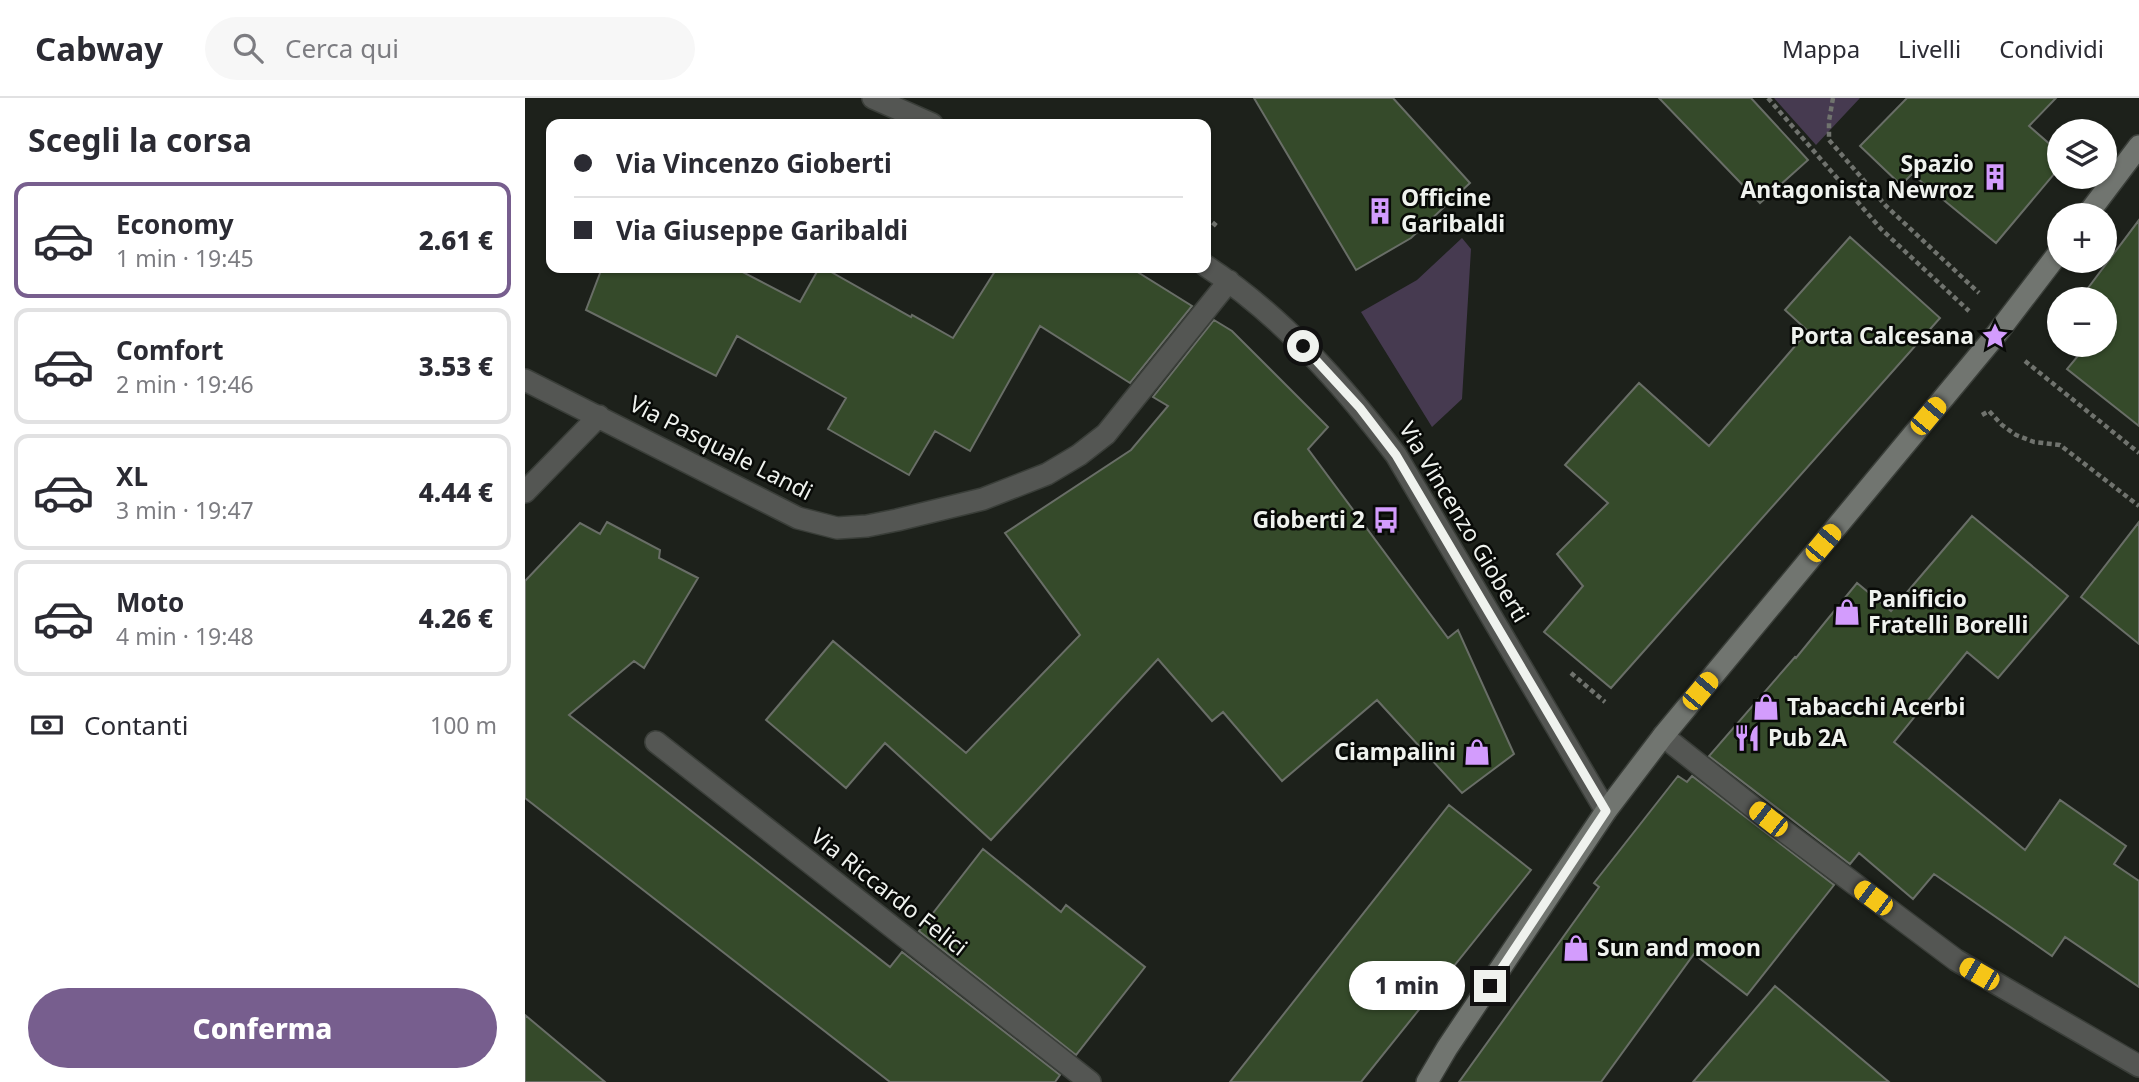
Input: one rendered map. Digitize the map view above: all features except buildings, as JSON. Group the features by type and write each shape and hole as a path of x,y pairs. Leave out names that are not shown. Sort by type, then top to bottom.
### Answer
{"street":[{"path":"873,98 921,119"},
{"path":"2096,203 2139,146"},
{"path":"1427,1082 1606,811 1663,736 1995,336 2047,268"},
{"name":"Via Vincenzo Gioberti","path":"1211,269 1229,281 1303,346 1360,408 1396,455 1606,811"},
{"name":"Via Pasquale Landi","path":"525,380 798,519 837,528 867,526 983,499 1047,474 1079,456 1106,434 1229,281"},
{"path":"525,492 599,416"},
{"path":"1663,736 1768,819 1956,960 2139,1066"},
{"name":"Via Riccardo Felici","path":"656,742 1090,1082"}],"path":[{"path":"1768,98 1881,229 1995,336 2139,453"},
{"path":"1833,98 1829,140 1885,206 1980,294"},
{"path":"1945,395 1973,419 1989,411 2016,435 2034,442 2060,445 2139,506"}],"shaded area":[{"path":"1774,98 1860,98 1816,145"},
{"path":"1462,238 1471,249 1462,399 1432,427 1361,312 1417,280"}],"place":[{"name":"Spazio Antagonista Newroz","path":"1995,177"},
{"name":"Officine Garibaldi","path":"1380,211"},
{"name":"Porta Calcesana","path":"1995,336"},
{"name":"Gioberti 2","path":"1386,520"},
{"name":"Panificio Fratelli Borelli","path":"1847,612"},
{"name":"Tabacchi Acerbi","path":"1766,707"},
{"name":"Pub 2A","path":"1747,738"},
{"name":"Ciampalini","path":"1477,752"},
{"name":"Sun and moon","path":"1576,948"}],"route":[{"path":"1303,346 1360,408 1396,455 1606,811 1490,986"}]}
